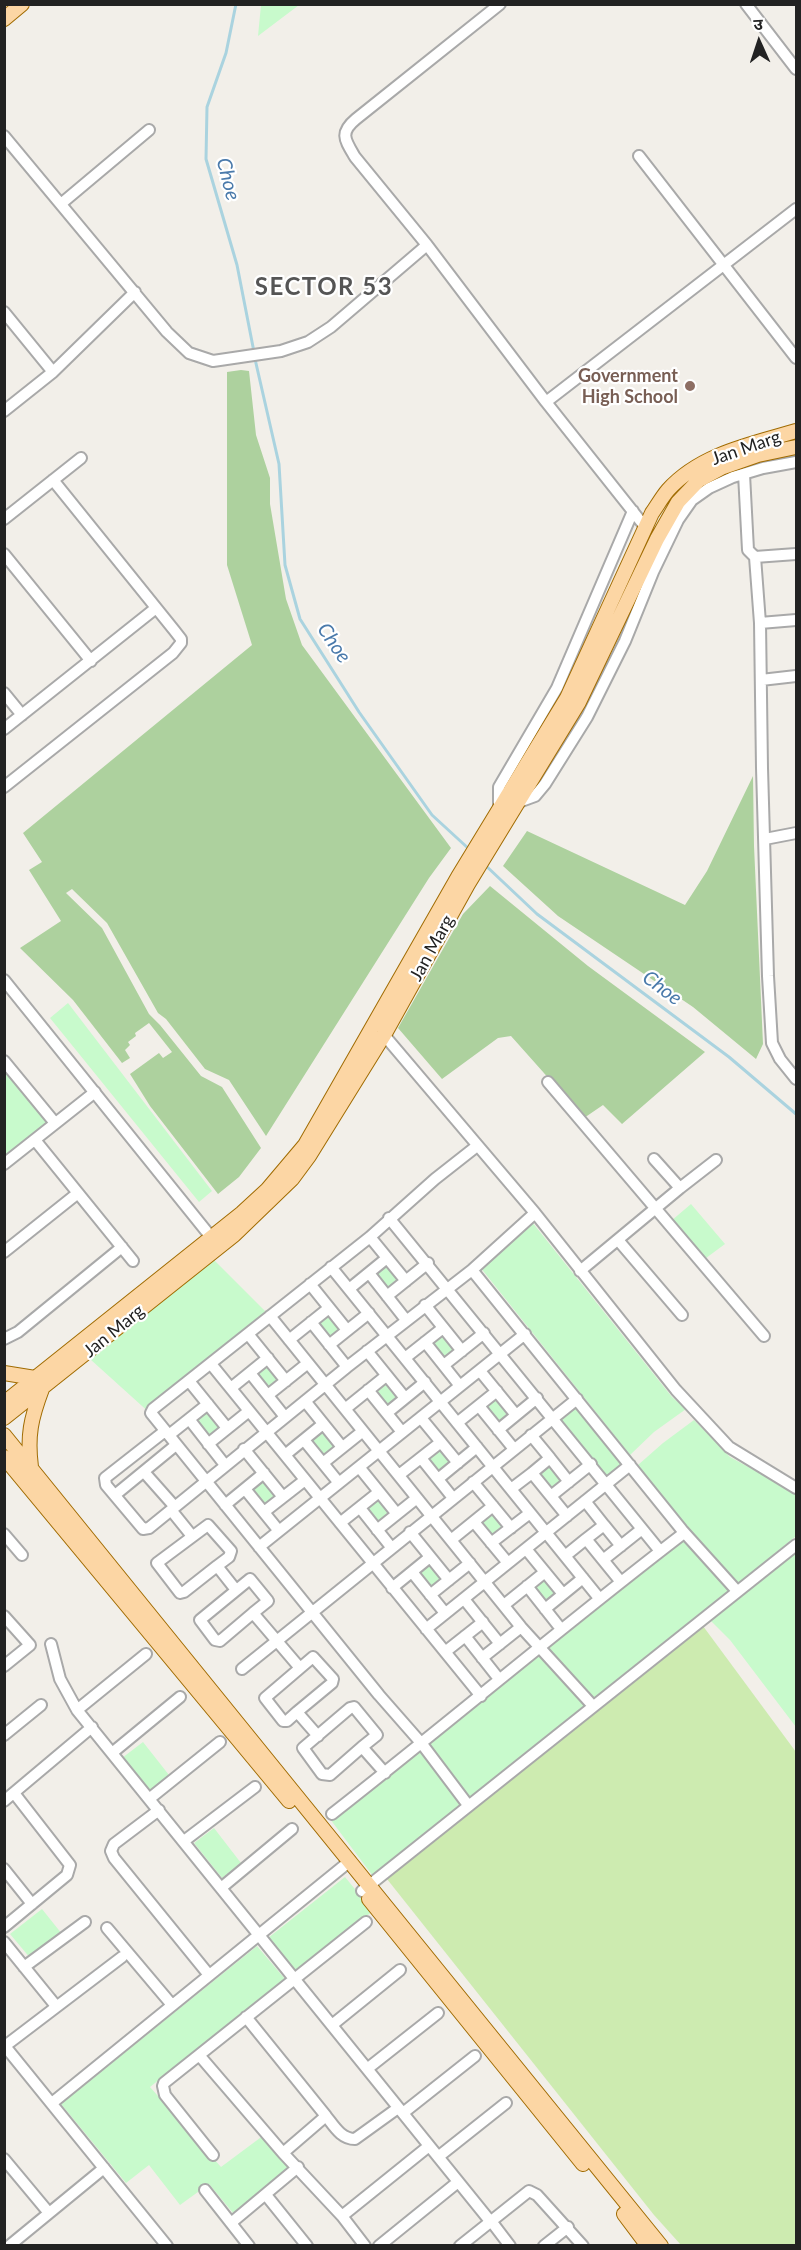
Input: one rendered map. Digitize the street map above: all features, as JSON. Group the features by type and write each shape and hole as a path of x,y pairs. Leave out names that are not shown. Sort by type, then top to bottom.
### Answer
{"main road":[{"path":"4,19 22,4"},
{"name":"Jan Marg","path":"492,831 499,809 567,698 652,513 668,490 703,462 751,444 796,431"},
{"name":"Jan Marg","path":"215,1242 225,1225 250,1213 305,1145 492,831 516,803 579,702 657,539 678,502 699,480 721,468 758,455 796,447"},
{"name":"Jan Marg","path":"4,1418 38,1383 292,1179 309,1156 384,1035 463,880"},
{"path":"4,1373 38,1383"},
{"path":"4,1403 38,1383"},
{"path":"31,1469 28,1440 38,1383"},
{"path":"4,1435 347,1863 648,2246"},
{"path":"4,1457 10,1469 347,1863"},
{"path":"365,1888 661,2246"}],"street":[{"path":"500,4 348,126 345,133 346,143 646,528"},
{"path":"746,4 796,69"},
{"path":"62,203 149,130"},
{"path":"4,136 167,332 189,353 213,361 281,351 309,342 331,327 427,245"},
{"path":"639,156 796,358"},
{"path":"546,402 796,209"},
{"path":"6,407 53,372 135,292"},
{"path":"4,312 53,372"},
{"path":"4,519 81,458"},
{"path":"516,803 535,796 545,784 587,717 625,641 653,572 678,520 692,500 709,488 744,474 796,462"},
{"path":"744,474 748,550 755,557 760,622 768,976 772,1043 780,1059 796,1079"},
{"path":"4,787 179,646 181,639 53,480"},
{"path":"499,809 499,787 556,688 633,512"},
{"path":"4,554 90,661"},
{"path":"755,557 796,554"},
{"path":"4,729 156,608"},
{"path":"760,622 796,620"},
{"path":"761,680 796,676"},
{"path":"4,693 22,715"},
{"path":"765,839 796,833"},
{"path":"4,980 215,1242"},
{"path":"384,1035 535,1213 676,1390 729,1447 796,1488"},
{"path":"4,1060 55,1123"},
{"path":"548,1082 764,1336"},
{"path":"4,1164 94,1092"},
{"path":"35,1140 133,1261"},
{"path":"468,1804 422,1744 176,1445 152,1415 152,1411 370,1236 477,1146"},
{"path":"654,1159 680,1188"},
{"path":"580,1271 716,1160"},
{"path":"4,1252 78,1193"},
{"path":"208,1404 106,1476 106,1485 143,1528 149,1528 205,1480 472,1270 535,1213"},
{"path":"389,1218 428,1263 660,1551"},
{"path":"370,1236 406,1281"},
{"path":"618,1240 682,1315"},
{"path":"4,1339 18,1332 122,1247"},
{"path":"349,1289 387,1258"},
{"path":"387,1296 428,1263"},
{"path":"331,1267 599,1598"},
{"path":"472,1270 684,1533 737,1591"},
{"path":"369,1273 406,1320"},
{"path":"310,1284 348,1330"},
{"path":"425,1305 462,1350"},
{"path":"290,1340 329,1308"},
{"path":"329,1345 369,1313"},
{"path":"270,1316 521,1627 593,1706"},
{"path":"311,1322 347,1367"},
{"path":"405,1358 443,1328"},
{"path":"444,1365 484,1333"},
{"path":"248,1334 286,1381"},
{"path":"259,1547 525,1334"},
{"path":"425,1342 460,1386"},
{"path":"367,1351 405,1398"},
{"path":"231,1388 268,1358"},
{"path":"268,1395 308,1363"},
{"path":"211,1364 481,1696"},
{"path":"480,1371 516,1415"},
{"path":"250,1373 285,1417"},
{"path":"345,1409 386,1376"},
{"path":"189,1381 227,1428"},
{"path":"387,1413 425,1382"},
{"path":"368,1390 402,1432"},
{"path":"457,1423 496,1391"},
{"path":"498,1430 537,1398"},
{"path":"242,1669 577,1399"},
{"path":"305,1401 342,1447"},
{"path":"478,1406 514,1449"},
{"path":"208,1444 249,1411"},
{"path":"421,1418 458,1463"},
{"path":"189,1419 225,1465"},
{"path":"285,1455 324,1424"},
{"path":"323,1463 363,1431"},
{"path":"531,1435 569,1482"},
{"path":"304,1440 339,1483"},
{"path":"399,1476 441,1442"},
{"path":"115,1496 176,1445"},
{"path":"438,1479 477,1447"},
{"path":"244,1449 283,1497"},
{"path":"421,1458 453,1498"},
{"path":"511,1489 550,1458"},
{"path":"551,1496 591,1464"},
{"path":"426,1629 630,1465"},
{"path":"359,1467 397,1514"},
{"path":"144,1472 192,1536"},
{"path":"225,1505 264,1473"},
{"path":"532,1473 567,1516"},
{"path":"264,1512 305,1480"},
{"path":"473,1482 511,1528"},
{"path":"245,1489 279,1531"},
{"path":"340,1523 379,1492"},
{"path":"377,1530 417,1498"},
{"path":"585,1501 621,1546"},
{"path":"451,1540 493,1506"},
{"path":"360,1508 391,1547"},
{"path":"491,1543 530,1513"},
{"path":"474,1522 508,1563"},
{"path":"208,1525 231,1551 229,1557 217,1566 184,1592 177,1591 157,1563 208,1525"},
{"path":"565,1556 604,1525"},
{"path":"603,1560 642,1528"},
{"path":"410,1532 449,1580"},
{"path":"332,1814 422,1744 599,1598 684,1533"},
{"path":"4,1534 22,1555"},
{"path":"586,1539 621,1582"},
{"path":"365,1888 796,1545"},
{"path":"526,1549 563,1594"},
{"path":"392,1588 430,1557"},
{"path":"430,1595 470,1563"},
{"path":"217,1566 236,1590"},
{"path":"412,1572 445,1613"},
{"path":"504,1605 545,1572"},
{"path":"545,1609 583,1578"},
{"path":"248,1580 252,1580 267,1599 267,1603 254,1613 220,1641 215,1640 201,1623 201,1617 248,1580"},
{"path":"527,1586 561,1629"},
{"path":"464,1599 500,1644"},
{"path":"254,1613 300,1668"},
{"path":"4,1616 30,1645 4,1666"},
{"path":"445,1653 483,1622"},
{"path":"483,1658 521,1627"},
{"path":"465,1636 499,1679"},
{"path":"51,1644 60,1679 77,1710 510,2246"},
{"path":"77,1710 146,1654"},
{"path":"313,1657 333,1681 297,1712 287,1721 283,1721 265,1698 313,1657"},
{"path":"112,1753 180,1697"},
{"path":"4,1736 41,1706"},
{"path":"351,1707 354,1707 377,1735 362,1747 327,1776 322,1774 303,1748 351,1707"},
{"path":"297,1712 318,1736"},
{"path":"4,1801 92,1728"},
{"path":"149,1798 220,1742"},
{"path":"362,1747 385,1773"},
{"path":"184,1841 255,1787"},
{"path":"4,1927 68,1875 70,1865 14,1794"},
{"path":"159,1810 114,1844 111,1851 114,1858 209,1976"},
{"path":"221,1888 292,1828"},
{"path":"52,2103 347,1863"},
{"path":"4,1869 32,1904"},
{"path":"24,1967 85,1922"},
{"path":"213,2155 163,2091 164,2083 366,1922"},
{"path":"107,1928 172,2005"},
{"path":"4,1942 56,2006"},
{"path":"122,1957 5,2045 167,2246"},
{"path":"332,2025 400,1970"},
{"path":"367,2069 438,2013"},
{"path":"246,2017 342,2136 350,2139 355,2139 400,2110 475,2056"},
{"path":"199,2055 283,2153 342,2216 365,2246"},
{"path":"438,2157 506,2103"},
{"path":"283,2153 326,2116"},
{"path":"342,2216 429,2146"},
{"path":"4,2159 49,2213"},
{"path":"231,2223 298,2167"},
{"path":"9,2246 104,2168"},
{"path":"379,2246 458,2182"},
{"path":"204,2190 249,2246"},
{"path":"460,2246 529,2191 537,2195 583,2246"},
{"path":"266,2195 307,2246"},
{"path":"544,2246 568,2227"}],"green space":[{"path":"261,4 299,5 258,36"},
{"path":"249,371 256,435 270,478 270,504 286,599 302,645 451,848 429,878 266,1136 229,1080 205,1069 166,1019 158,1013 107,923 72,889 66,893 102,928 149,1014 201,1076 222,1087 261,1148 239,1177 218,1194 150,1106 130,1074 159,1053 163,1058 172,1052 149,1023 135,1033 136,1036 128,1042 130,1045 125,1050 130,1058 122,1063 73,1000 20,948 61,921 29,870 42,862 23,833 252,645 227,565 227,372"},
{"path":"753,776 763,1044 756,1059 693,1007 558,916 503,866 527,831 685,905 707,871"},
{"path":"490,886 588,966 705,1052 622,1124 603,1105 584,1118 511,1036 498,1038 442,1079 398,1028 463,914"},
{"path":"68,1003 212,1191 199,1202 50,1018"},
{"path":"4,1061 55,1123 4,1164"},
{"path":"691,1204 725,1244 702,1261 671,1221"},
{"path":"532,1222 672,1397 686,1409 654,1432 630,1455 480,1267"},
{"path":"205,1251 270,1316 152,1415 80,1350"},
{"path":"387,1263 401,1281 388,1291 372,1273"},
{"path":"329,1313 343,1330 330,1341 315,1323"},
{"path":"442,1332 457,1350 444,1360 429,1342"},
{"path":"267,1364 282,1380 268,1391 254,1373"},
{"path":"386,1380 400,1398 386,1409 372,1391"},
{"path":"496,1395 511,1414 498,1425 482,1406"},
{"path":"577,1399 630,1465 606,1484 553,1418"},
{"path":"207,1408 223,1428 209,1439 193,1419"},
{"path":"694,1420 730,1457 796,1493 796,1536 739,1583 691,1533 638,1465"},
{"path":"323,1429 338,1447 324,1458 308,1440"},
{"path":"441,1446 454,1463 438,1474 426,1458"},
{"path":"550,1463 564,1481 552,1492 536,1473"},
{"path":"263,1478 278,1497 264,1508 249,1489"},
{"path":"379,1496 392,1514 377,1525 364,1508"},
{"path":"493,1511 506,1527 492,1539 478,1522"},
{"path":"686,1534 738,1598 796,1550 796,1727 730,1640 710,1620 376,1880 330,1819"},
{"path":"430,1560 445,1579 431,1591 415,1572"},
{"path":"545,1576 558,1593 545,1604 530,1587"},
{"path":"703,1626 796,1752 796,2245 681,2245 654,2215 383,1874"},
{"path":"143,1742 169,1775 149,1791 122,1758"},
{"path":"214,1828 241,1863 222,1878 194,1843"},
{"path":"345,1877 373,1911 295,1972 268,1938"},
{"path":"42,1909 62,1934 31,1959 10,1934"},
{"path":"257,1946 285,1979 150,2087 221,2167 268,2132 292,2167 233,2213 209,2184 180,2205 149,2165 126,2183 61,2104"}],"waterway":[{"name":"Choe","path":"236,4 226,53 207,107 206,159 237,265 254,352"},
{"name":"Choe","path":"255,359 279,464 285,565 300,619 359,712 432,815 469,849"},
{"name":"Choe","path":"484,864 537,914 729,1057 796,1114"}],"place":[{"name":"Government High School","path":"690,386"}],"district":[{"name":"SECTOR 53","path":"324,287"}]}
